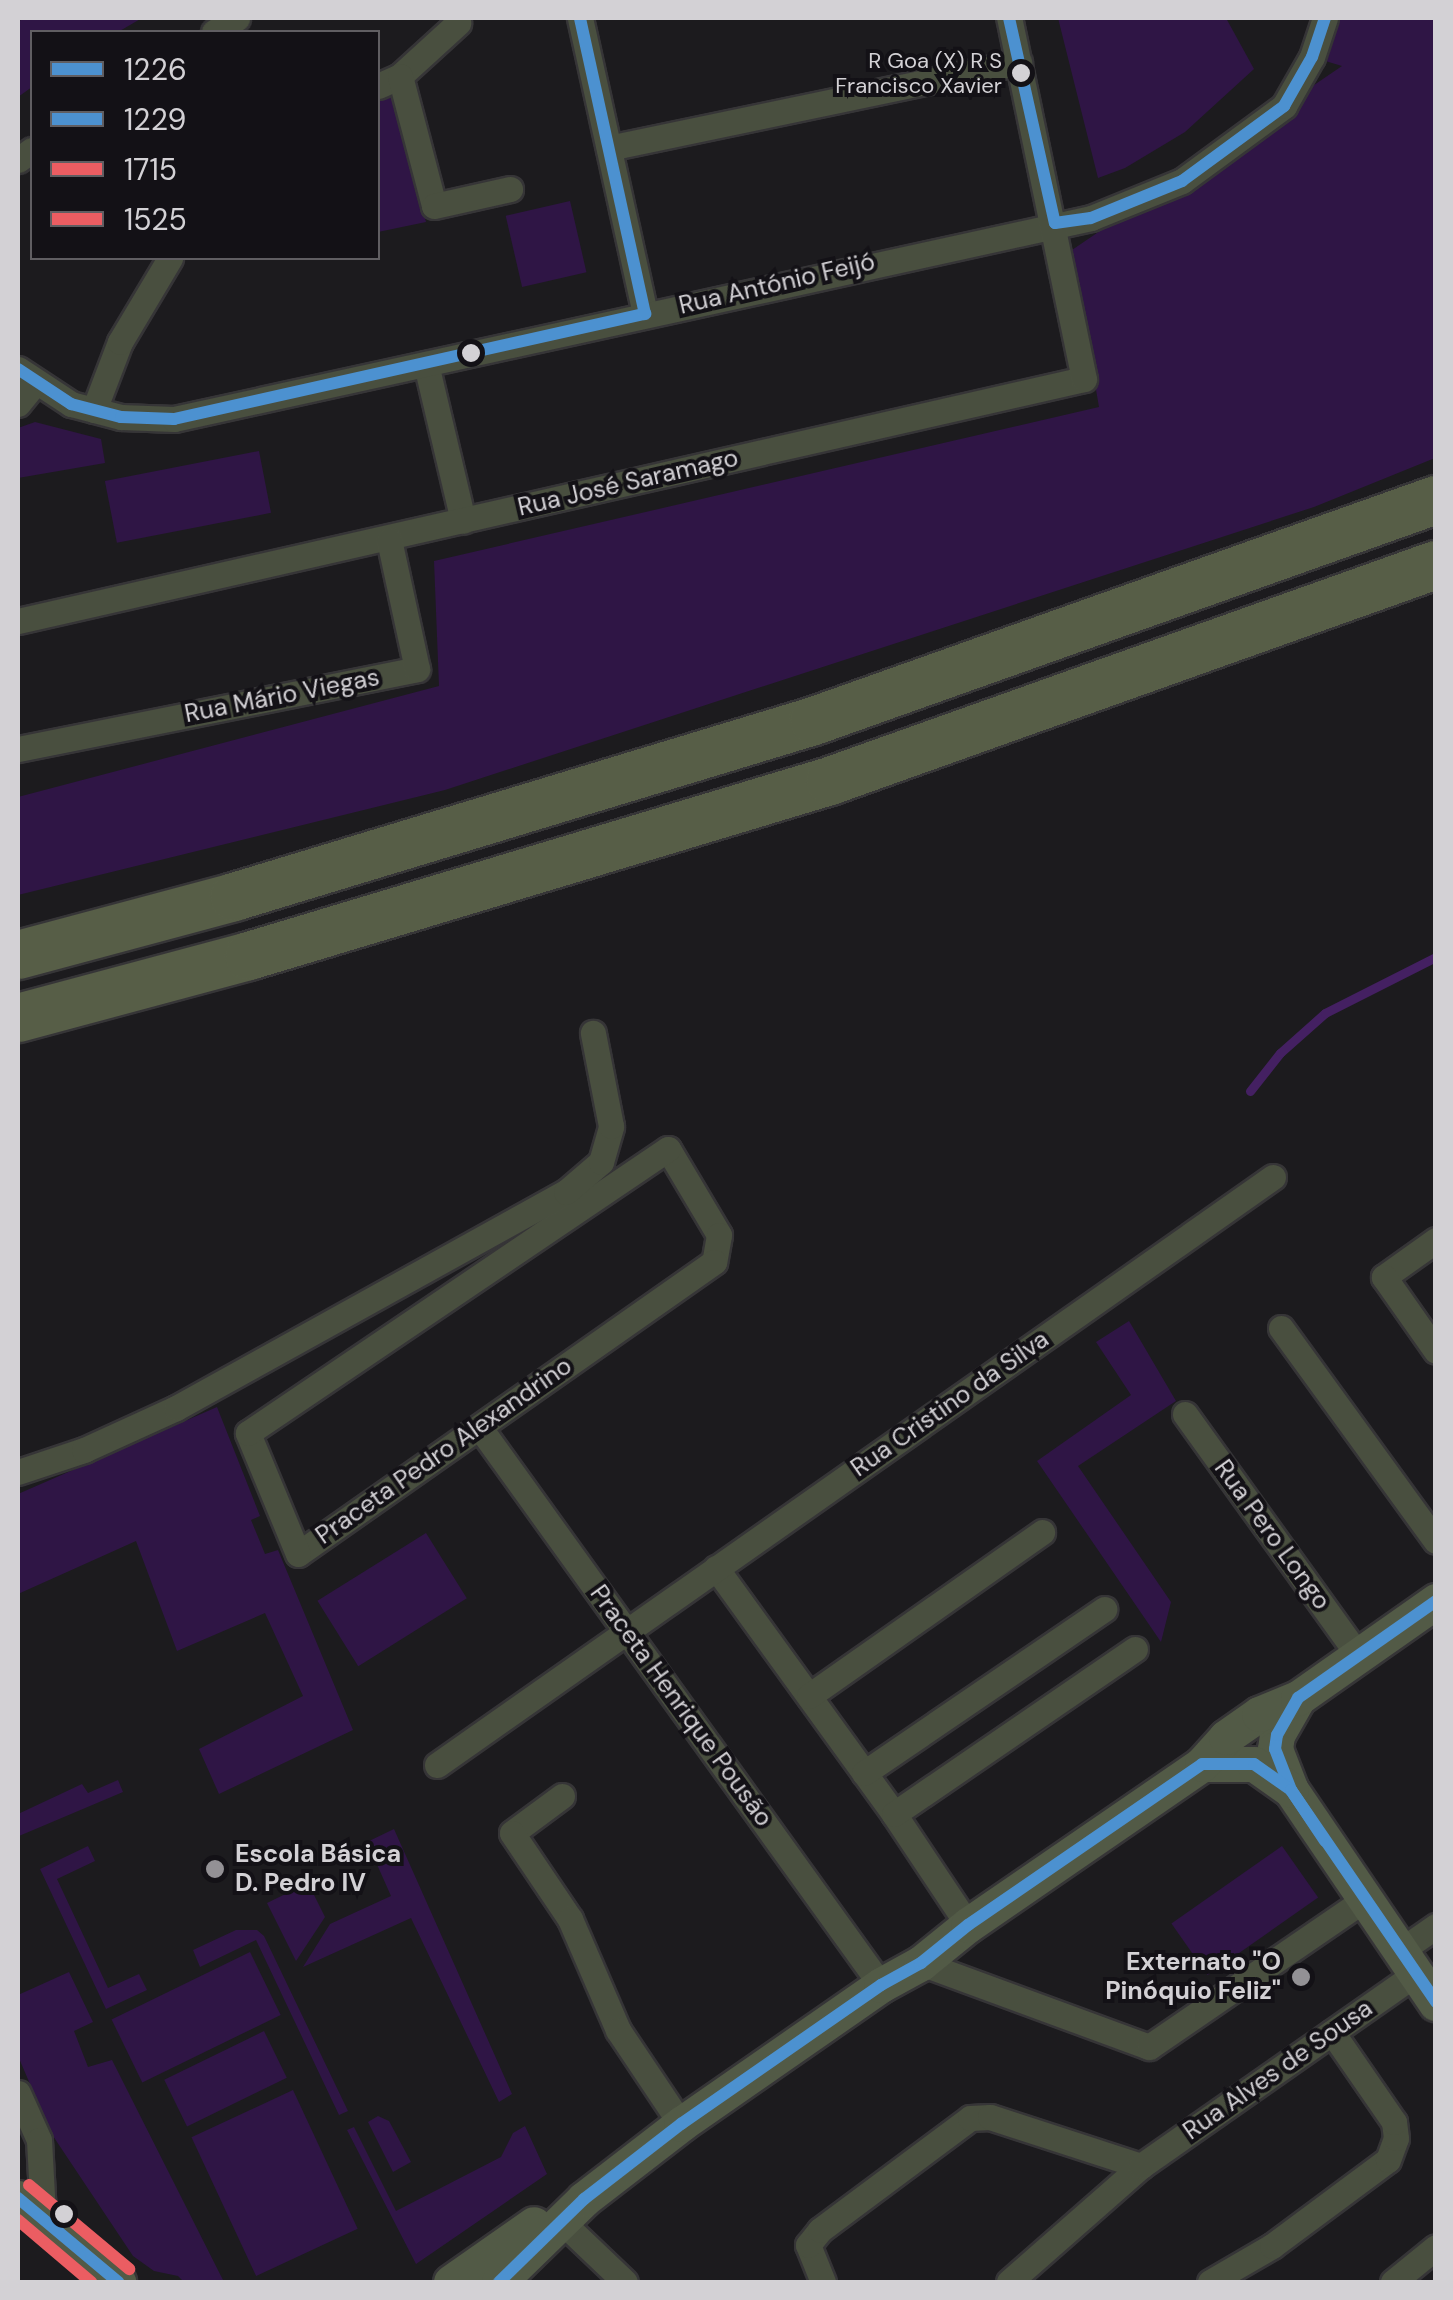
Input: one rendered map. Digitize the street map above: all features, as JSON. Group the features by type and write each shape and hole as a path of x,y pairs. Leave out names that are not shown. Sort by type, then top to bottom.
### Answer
{"highway":[{"path":"18,955 234,898 814,721 1436,500"},
{"path":"18,1018 249,956 830,781 1436,565"}],"street":[{"path":"580,18 645,314"},
{"path":"1010,18 1054,223"},
{"name":"Rua António Feijó","path":"27,376 72,404 121,418 174,420 1054,223 1091,218 1182,181 1284,106 1312,56 1324,18"},
{"path":"458,22 388,81 434,206 510,189"},
{"path":"609,148 1019,62"},
{"name":"Rua José Saramago","path":"18,622 1084,378 1054,223"},
{"path":"94,410 120,342 169,260"},
{"path":"426,364 463,521"},
{"path":"18,404 27,376"},
{"name":"Rua Mário Viegas","path":"18,749 417,669 389,540"},
{"path":"18,1472 84,1450 176,1408 566,1192 601,1162 611,1126 594,1033"},
{"name":"Praceta Pedro Alexandrino","path":"668,1149 719,1235 714,1262 480,1428 298,1554 248,1433 668,1149"},
{"name":"Rua Cristino da Silva","path":"436,1764 1273,1177"},
{"path":"1436,1240 1384,1276 1436,1351"},
{"path":"1282,1328 1436,1541"},
{"name":"Rua Pero Longo","path":"1185,1414 1358,1655"},
{"name":"Praceta Henrique Pousão","path":"480,1428 881,1985"},
{"path":"809,1696 1042,1532"},
{"path":"716,1568 894,1814 968,1924"},
{"path":"499,2282 572,2210 681,2124 881,1985 921,1963 968,1924 1202,1764 1226,1737 1259,1714 1298,1698 1436,1601"},
{"path":"864,1772 1104,1609"},
{"path":"894,1814 1135,1649"},
{"path":"1298,1698 1277,1735 1275,1748 1291,1790 1436,2003"},
{"path":"1202,1764 1254,1764 1291,1790"},
{"path":"562,1796 512,1833 570,1918 618,2030 681,2124"},
{"path":"921,1963 1149,2047 1364,1900"},
{"name":"Rua Alves de Sousa","path":"1009,2282 1141,2166 1332,2032 1407,1962 1436,1926"},
{"path":"1210,2282 1272,2246 1388,2160 1396,2138 1394,2122 1332,2032"},
{"path":"18,2094 39,2140 30,2206 118,2282"},
{"path":"823,2282 808,2246 820,2230 970,2118 990,2117 1141,2166"},
{"path":"452,2282 539,2220 572,2210"},
{"path":"572,2210 625,2282"},
{"path":"1393,2282 1436,2247"}],"shaded area":[{"path":"142,18 121,30 30,30 30,88 18,97 18,21"},
{"path":"1058,18 1226,18 1254,69 1185,132 1125,168 1098,178"},
{"path":"1332,18 1435,18 1435,458 1314,507 445,790 18,895 18,797 439,686 434,561 1099,407 1072,250 1342,66 1312,57"},
{"path":"394,94 426,222 380,232 380,99"},
{"path":"570,201 586,272 522,287 506,216"},
{"path":"35,422 101,439 105,463 18,478 18,428"},
{"path":"259,451 271,513 117,543 105,481"},
{"path":"1129,1321 1176,1401 1078,1466 1171,1602 1161,1642 1037,1461 1131,1395 1096,1342"},
{"path":"217,1407 260,1516 251,1520 265,1554 278,1550 353,1730 219,1794 199,1749 303,1696 265,1613 177,1651 136,1541 18,1594 18,1494"},
{"path":"426,1533 467,1598 358,1666 317,1601"},
{"path":"118,1780 123,1792 19,1836 18,1814 82,1784 88,1793"},
{"path":"394,1829 512,2094 499,2102 411,1918 303,1967 330,1924 391,1896 367,1842"},
{"path":"88,1846 95,1861 57,1879 108,1988 139,1974 147,1990 106,2009 40,1869"},
{"path":"1282,1846 1318,1898 1208,1975 1171,1923"},
{"path":"308,1883 325,1917 296,1961 267,1903"},
{"path":"236,1930 257,1930 264,1936 348,2111 339,2115 256,1940 200,1967 193,1950"},
{"path":"250,1952 281,2015 142,2082 112,2020"},
{"path":"69,1972 93,2022 74,2031 88,2067 112,2060 224,2282 184,2282 178,2276 154,2271 133,2256 51,2133 18,2056 18,1995"},
{"path":"264,2031 287,2078 187,2126 164,2080"},
{"path":"293,2090 358,2229 256,2276 191,2137"},
{"path":"378,2116 389,2121 411,2162 393,2172 368,2122"},
{"path":"525,2126 547,2174 416,2264 347,2130 354,2127 396,2211 501,2157 513,2133"}],"waterway":[{"path":"1250,1091 1280,1053 1325,1013 1436,957"}],"transit line":[{"name":"1229","path":"18,369 71,404 121,417 174,419 645,314 580,18"},
{"name":"1229","path":"1009,18 1055,223 1091,218 1182,181 1284,106 1312,57 1325,18"},
{"name":"1226","path":"1325,1841 1291,1790 1275,1749 1277,1735 1298,1698 1436,1601"},
{"name":"1226","path":"499,2282 584,2199 681,2124 881,1985 921,1963 968,1925 1202,1764 1254,1764 1291,1790 1436,2002"},
{"name":"1525","path":"29,2185 129,2269"},
{"name":"1226","path":"18,2198 118,2282"},
{"name":"1715","path":"18,2220 91,2282"}],"place":[{"name":"R Goa (X) R S Francisco Xavier","path":"1021,73"},
{"name":"Escola Básica D. Pedro IV","path":"215,1869"},
{"name":"Externato \"O Pinóquio Feliz\"","path":"1301,1977"}]}
